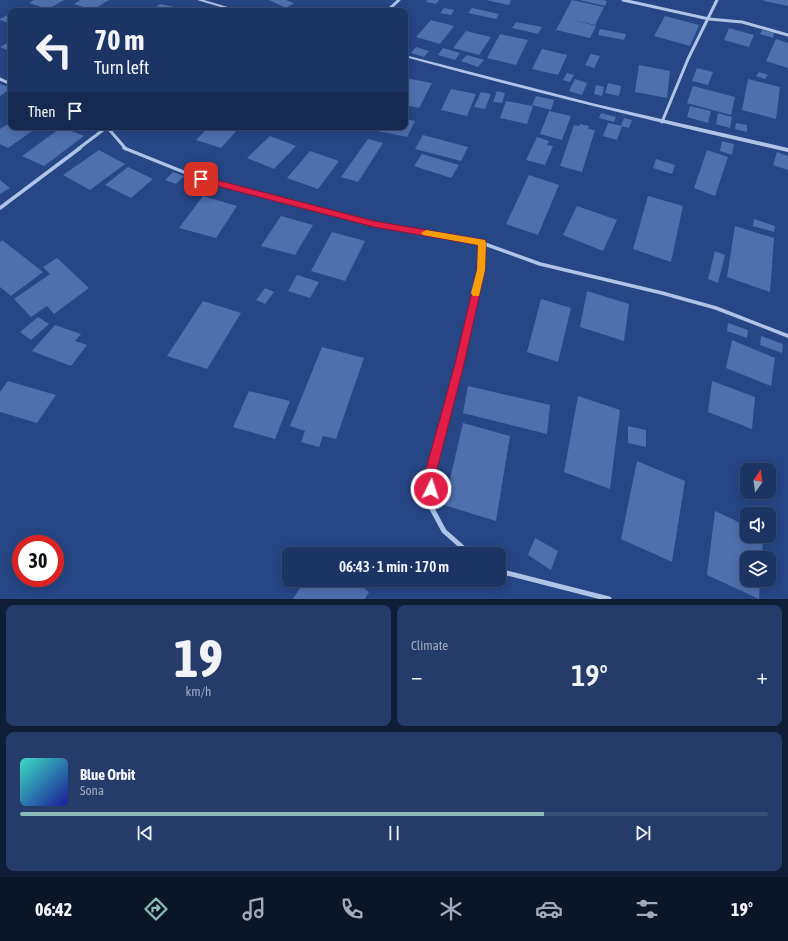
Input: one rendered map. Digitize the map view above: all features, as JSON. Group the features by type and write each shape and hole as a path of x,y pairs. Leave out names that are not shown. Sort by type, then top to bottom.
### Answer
{"street":[{"path":"199,0 228,8"},
{"path":"390,8 399,0"},
{"path":"623,0 709,19 742,22 788,35"},
{"path":"662,122 688,59 709,19 717,0"},
{"path":"408,57 497,81 662,122 788,150"},
{"path":"0,208 103,130"},
{"path":"109,130 124,148 201,179 374,224 482,243 540,264 662,293 716,308 788,336"},
{"path":"462,547 444,532 430,505 431,473 460,364 481,270 482,243"},
{"path":"506,574 609,599"}],"building":[{"path":"34,0 64,0 50,8 29,3"},
{"path":"80,0 109,0 96,8 87,8 74,4"},
{"path":"269,0 286,0 294,3 286,8"},
{"path":"428,0 439,0 436,4 426,2"},
{"path":"486,0 511,0 509,5"},
{"path":"572,0 604,7 595,25 570,19 596,26 590,38 556,30"},
{"path":"579,0 603,0 607,1 605,6"},
{"path":"788,0 788,6 764,1"},
{"path":"160,4 179,8 155,8"},
{"path":"444,8 454,10 451,15 440,13"},
{"path":"472,8 499,14 496,19 468,13"},
{"path":"8,15 8,23 0,19"},
{"path":"665,16 699,25 690,46 654,36"},
{"path":"431,20 454,26 440,44 416,37"},
{"path":"516,22 542,27 538,34 512,28"},
{"path":"729,28 754,35 749,47 724,40"},
{"path":"600,29 626,34 624,40 598,35"},
{"path":"762,30 774,33 773,38 760,34"},
{"path":"466,31 491,37 479,55 453,48"},
{"path":"500,34 528,40 516,65 487,58"},
{"path":"776,39 788,43 788,68 766,61"},
{"path":"8,43 8,51 0,47"},
{"path":"416,47 429,51 424,57 411,53"},
{"path":"443,48 460,53 455,60 438,55"},
{"path":"542,49 567,55 558,75 532,69"},
{"path":"591,54 600,56 594,68 585,65"},
{"path":"467,55 484,60 478,67 461,61"},
{"path":"639,65 670,71 667,98 635,92"},
{"path":"697,68 713,72 708,85 692,81"},
{"path":"759,72 768,75 765,79 756,76"},
{"path":"567,73 574,75 570,82 563,80"},
{"path":"408,79 432,83 419,108 408,106"},
{"path":"575,79 587,83 582,95 569,91"},
{"path":"748,79 780,87 776,119 742,110"},
{"path":"608,83 621,86 619,96 605,93"},
{"path":"0,84 8,87 8,90 0,96"},
{"path":"596,85 604,87 602,96 594,94"},
{"path":"693,86 735,97 731,115 687,103"},
{"path":"451,89 476,94 467,116 441,110"},
{"path":"497,91 505,93 502,103 493,102"},
{"path":"481,92 491,94 485,109 474,107"},
{"path":"536,96 554,100 551,110 532,105"},
{"path":"506,101 533,106 527,124 500,118"},
{"path":"690,106 711,111 708,123 687,117"},
{"path":"549,111 571,116 562,140 540,134"},
{"path":"601,113 616,117 614,122 599,118"},
{"path":"718,113 732,117 730,128 716,124"},
{"path":"624,118 632,120 629,128 621,126"},
{"path":"408,120 415,121 407,137 378,131 408,130"},
{"path":"608,123 622,126 617,140 603,136"},
{"path":"736,123 747,125 747,132 735,129"},
{"path":"8,124 8,130 34,130 8,148 0,144 0,129"},
{"path":"580,124 589,126 588,129 595,130 582,172 560,166 574,125 579,126"},
{"path":"58,130 69,130 84,136 44,166 22,156"},
{"path":"206,130 237,130 221,148 196,140"},
{"path":"423,135 468,147 461,161 415,149"},
{"path":"270,136 296,146 274,169 247,158"},
{"path":"537,137 549,141 547,145 553,146 545,165 526,160"},
{"path":"368,139 383,143 358,182 341,177"},
{"path":"722,141 734,144 732,155 720,151"},
{"path":"99,150 125,164 90,190 63,175"},
{"path":"707,150 728,157 715,196 694,188"},
{"path":"310,151 339,161 318,189 287,178"},
{"path":"777,152 788,156 788,170 773,165"},
{"path":"422,154 459,165 451,178 414,166"},
{"path":"656,159 675,165 672,174 653,168"},
{"path":"128,167 153,179 131,198 105,185"},
{"path":"173,172 184,176 176,184 165,180"},
{"path":"529,175 559,185 538,235 506,224"},
{"path":"0,180 10,188 0,194"},
{"path":"203,196 237,206 216,238 179,228"},
{"path":"648,196 683,206 671,262 633,249"},
{"path":"577,206 617,220 603,251 563,235"},
{"path":"281,216 313,225 295,255 261,246"},
{"path":"754,219 775,226 774,232 753,226"},
{"path":"735,226 774,238 770,292 727,277"},
{"path":"332,232 365,241 345,281 311,271"},
{"path":"2,240 43,272 11,296 0,287 0,242"},
{"path":"715,251 725,255 718,283 708,279"},
{"path":"57,258 89,288 54,314 47,306 31,317 14,299 50,274 43,267"},
{"path":"297,275 319,282 310,298 288,291"},
{"path":"265,288 274,292 265,304 256,300"},
{"path":"587,291 629,304 624,341 580,327"},
{"path":"541,299 571,308 558,362 527,352"},
{"path":"203,301 241,313 207,369 167,356"},
{"path":"38,317 49,324 31,340 20,332"},
{"path":"728,323 748,330 747,338 727,331"},
{"path":"55,325 81,334 75,341 87,345 71,366 32,351"},
{"path":"761,336 783,344 782,353 760,345"},
{"path":"732,340 775,358 771,386 726,368"},
{"path":"322,347 364,358 336,439 323,436 319,447 301,442 305,431 290,426"},
{"path":"8,381 56,395 37,423 0,412 0,392"},
{"path":"712,381 755,397 752,429 708,412"},
{"path":"468,386 550,405 547,434 463,413"},
{"path":"249,391 290,401 275,439 233,427"},
{"path":"578,396 620,410 610,489 564,472"},
{"path":"463,423 510,436 496,521 444,505"},
{"path":"628,426 646,430 646,447 628,443"},
{"path":"637,461 685,481 672,562 621,539"},
{"path":"715,511 740,523 740,543 763,543 762,551 740,551 740,587 760,587 759,599 707,575"},
{"path":"535,538 558,551 551,570 528,555"},
{"path":"301,587 362,587 369,592 365,599 293,599"}],"slow traffic":[{"path":"426,233 482,243 481,270 476,293"}],"route":[{"path":"201,179 374,224 482,243 481,270 460,364 431,473 431,489"}]}
